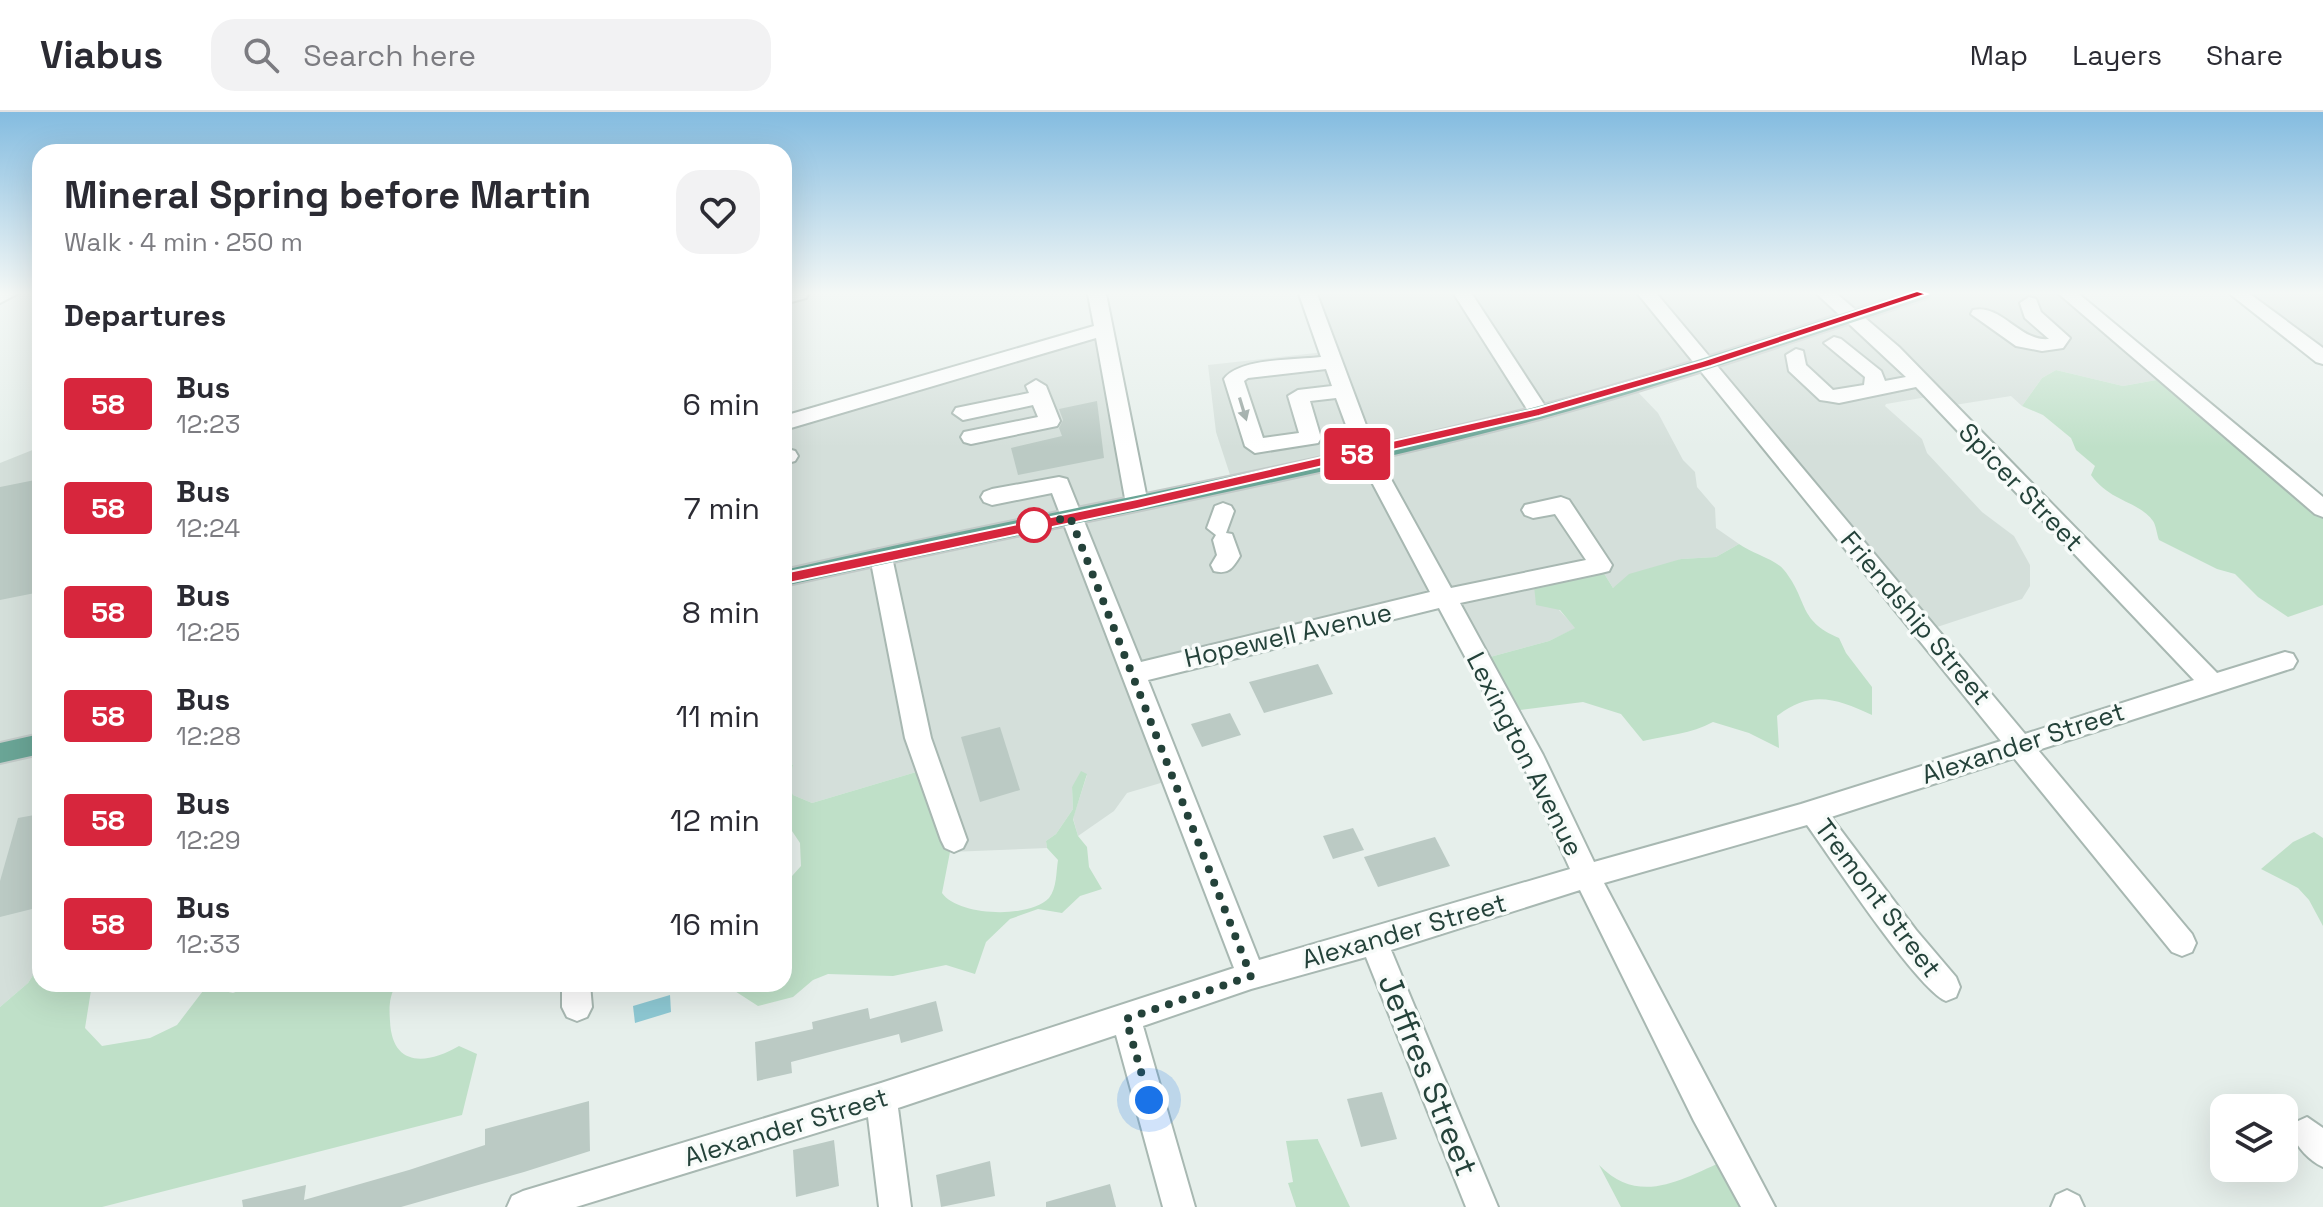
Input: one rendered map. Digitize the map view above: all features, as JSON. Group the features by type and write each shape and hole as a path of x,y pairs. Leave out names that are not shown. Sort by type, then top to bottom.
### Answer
{"main road":[{"path":"792,576 1137,504 1539,412 1762,345"},
{"path":"0,753 32,746"}],"street":[{"path":"792,421 1049,345"},
{"path":"1107,345 1137,504"},
{"name":"Lexington Avenue","path":"1327,345 1366,452 1534,762 1586,876 1698,1096 1759,1207"},
{"path":"1496,345 1539,412"},
{"name":"Friendship Street","path":"1691,345 2182,943"},
{"path":"1837,345 1874,375 1876,385 1871,390"},
{"name":"Spicer Street","path":"1883,345 2213,684"},
{"path":"2129,345 2323,509"},
{"path":"2306,345 2323,358"},
{"path":"1796,355 1796,367 1827,395 1839,397 1920,380"},
{"path":"1333,362 1243,372 1234,379 1255,446 1311,438 1298,396 1344,391"},
{"path":"1308,365 1319,394"},
{"path":"963,413 1038,392 1050,421 971,437"},
{"path":"992,497 1059,484 1251,976"},
{"name":"Hopewell Avenue","path":"1133,676 1154,667 1443,598 1601,565 1561,505 1533,510"},
{"path":"1222,526 1229,556 1222,565"},
{"path":"881,557 918,738 954,840"},
{"name":"Alexander Street","path":"523,1207 881,1098 1251,976 1811,810 2285,661"},
{"name":"Tremont Street","path":"1811,810 1906,939 1946,987"},
{"name":"Jeffres Street","path":"1374,942 1482,1207"},
{"path":"1126,1019 1179,1207"},
{"path":"881,1098 895,1207"}],"shaded area":[{"path":"1074,345 1101,345 1140,503 1234,487 1216,432 1208,365 1325,352 1323,345 2123,345 2162,379 2123,386 2056,370 2042,378 2022,406 2011,396 1942,407 1927,397 1886,404 1922,439 1927,453 1982,512 2014,536 2030,565 2030,586 2022,599 1925,631 1705,367 1635,389 1658,413 1683,460 1695,472 1697,487 1715,508 1716,528 1739,544 1716,557 1681,559 1613,588 1605,575 1559,610 1576,628 1549,641 1479,660 1440,606 1142,676 1174,779 1127,793 1114,811 1078,836 1073,818 1087,775 1072,787 1073,809 1056,834 1046,841 1047,848 950,852 923,770 812,803 793,795 792,425"},
{"path":"32,450 32,977 0,1007 0,463"}],"green space":[{"path":"2056,370 2123,386 2162,379 2323,515 2323,605 2288,617 2258,597 2235,574 2217,569 2159,540 2154,523 2147,514 2107,491 2091,475 2095,466 2076,450 2071,438 2043,415 2022,406 2042,378"},
{"path":"1739,544 1780,566 1792,581 1810,617 1839,638 1846,653 1872,687 1872,715 1835,701 1801,702 1777,716 1779,748 1749,733 1713,722 1688,732 1643,741 1621,714 1583,702 1512,711 1479,660 1549,641 1575,628 1560,610 1536,605 1533,576 1591,565 1605,575 1613,588 1629,574 1681,559 1716,557"},
{"path":"923,770 950,852 942,893 950,901 978,910 1011,912 1026,909 1039,905 1052,894 1058,860 1047,848 1046,841 1056,834 1073,809 1072,787 1081,771 1087,774 1073,819 1078,836 1087,847 1089,867 1102,889 1080,896 1062,913 1038,909 1010,919 986,942 975,974 946,965 893,976 828,974 813,980 793,997 758,1006 736,992 792,992 792,876 801,866 800,843 792,831 792,792 812,803"},
{"path":"2314,832 2323,838 2323,926 2309,900 2298,888 2261,869 2293,842"},
{"path":"32,977 32,992 91,992 85,1028 102,1046 150,1038 177,1025 202,992 393,992 390,1002 392,1036 404,1054 423,1059 459,1046 477,1054 462,1115 102,1207 0,1207 0,1007"},
{"path":"1318,1139 1350,1207 1296,1207 1288,1183 1293,1182 1286,1141"},
{"path":"1728,1159 1755,1207 1621,1207 1599,1165 1614,1178 1630,1185 1646,1187 1678,1181"}],"water":[{"path":"670,995 671,1012 635,1023 633,1006"}],"building":[{"path":"1097,401 1104,458 1018,475 1011,448 1062,436 1059,428 1063,420 1059,409"},
{"path":"32,481 32,594 0,600 0,487"},
{"path":"1318,664 1333,694 1264,713 1249,682"},
{"path":"1230,713 1241,735 1202,747 1191,724"},
{"path":"1000,727 1020,790 980,802 961,737"},
{"path":"32,815 32,909 0,917 0,881 18,818"},
{"path":"1353,828 1364,850 1333,859 1323,836"},
{"path":"1435,837 1450,866 1378,887 1364,857"},
{"path":"936,1001 943,1031 901,1043 899,1034 791,1062 792,1073 757,1081 755,1042 813,1029 812,1022 868,1008 870,1019"},
{"path":"1382,1092 1397,1139 1361,1147 1347,1099"},
{"path":"589,1101 590,1151 524,1172 401,1207 243,1207 242,1200 306,1185 304,1200 409,1170 485,1145 485,1129"},
{"path":"834,1140 839,1186 796,1197 793,1150"},
{"path":"990,1161 995,1196 941,1207 936,1175"},
{"path":"1110,1184 1116,1207 1046,1207 1046,1202"}],"bus line":[{"name":"58","path":"792,576 1137,504 1539,412 1762,345"}],"route":[{"path":"1034,525 1026,527 1070,517 1251,976 1126,1019 1149,1100"}]}
